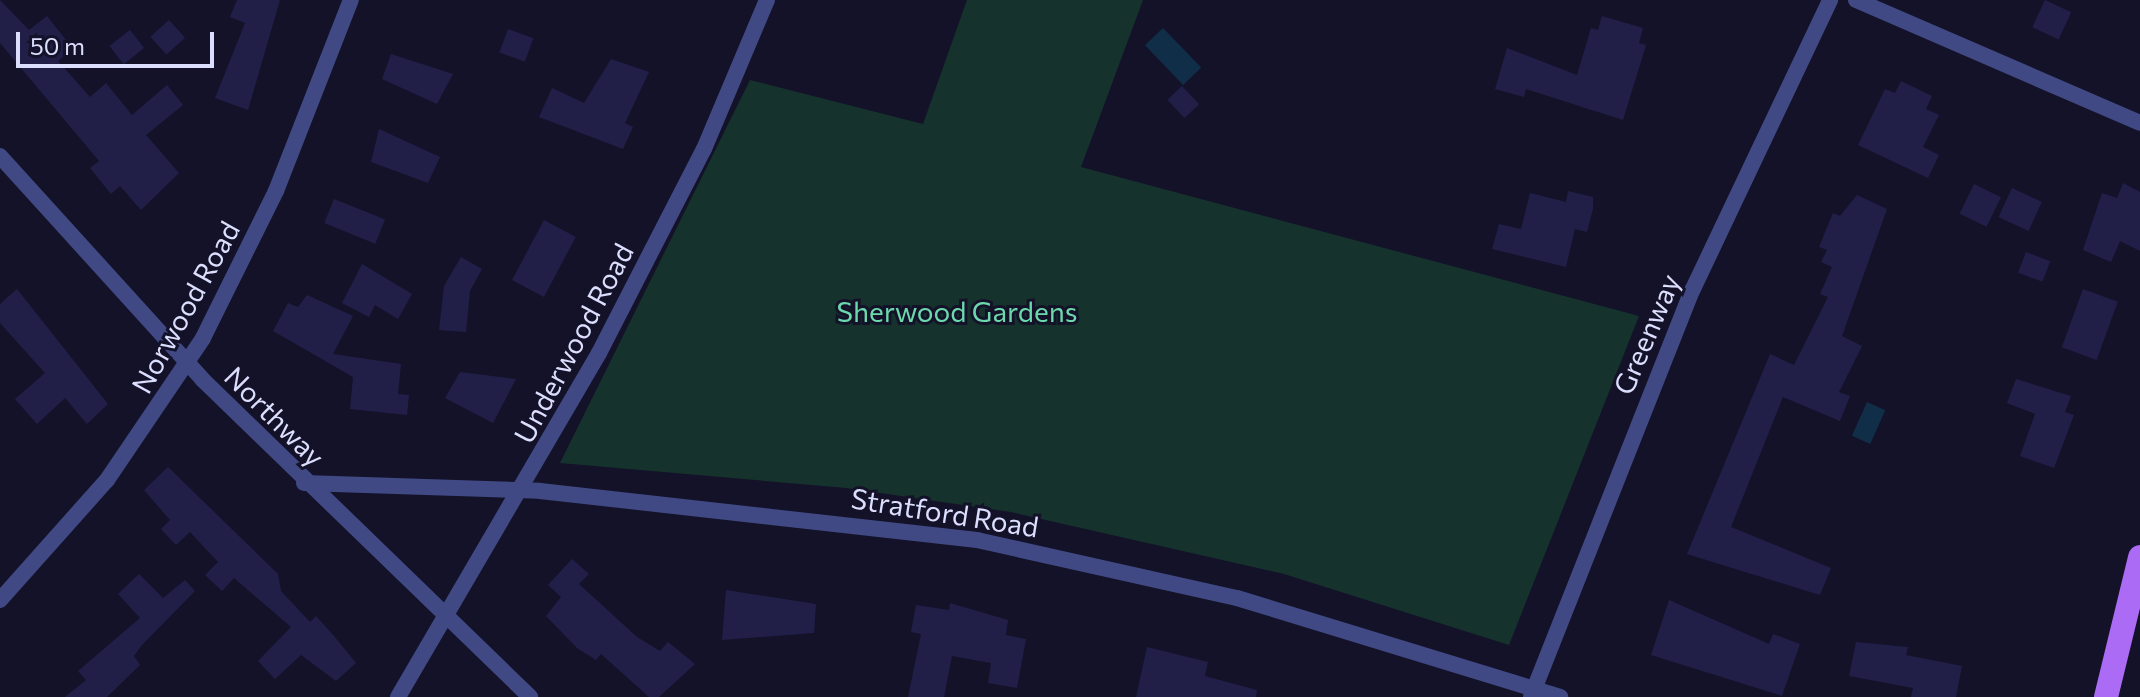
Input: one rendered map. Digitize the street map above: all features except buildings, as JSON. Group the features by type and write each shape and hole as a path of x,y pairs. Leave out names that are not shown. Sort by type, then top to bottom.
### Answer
{"main road":[{"path":"2106,697 2140,557"}],"street":[{"name":"Norwood Road","path":"0,600 107,480 187,363 276,191 351,0"},
{"name":"Underwood Road","path":"398,697 447,622 524,490 671,214 767,0"},
{"name":"Greenway","path":"1532,693 1692,291 1830,0"},
{"path":"1856,0 2140,123"},
{"name":"Northway","path":"0,156 187,363 304,483 447,622 530,697"},
{"name":"Stratford Road","path":"304,483 524,490 977,540 1237,598 1532,693 1560,697"}],"green space":[{"name":"Sherwood Gardens","path":"967,0 1143,0 1081,167 1639,316 1509,645 1284,574 1011,512 846,488 560,463 750,80 923,124"}],"water":[{"path":"1163,28 1201,68 1183,85 1145,45"},
{"path":"1867,402 1885,410 1870,444 1852,436"}]}
